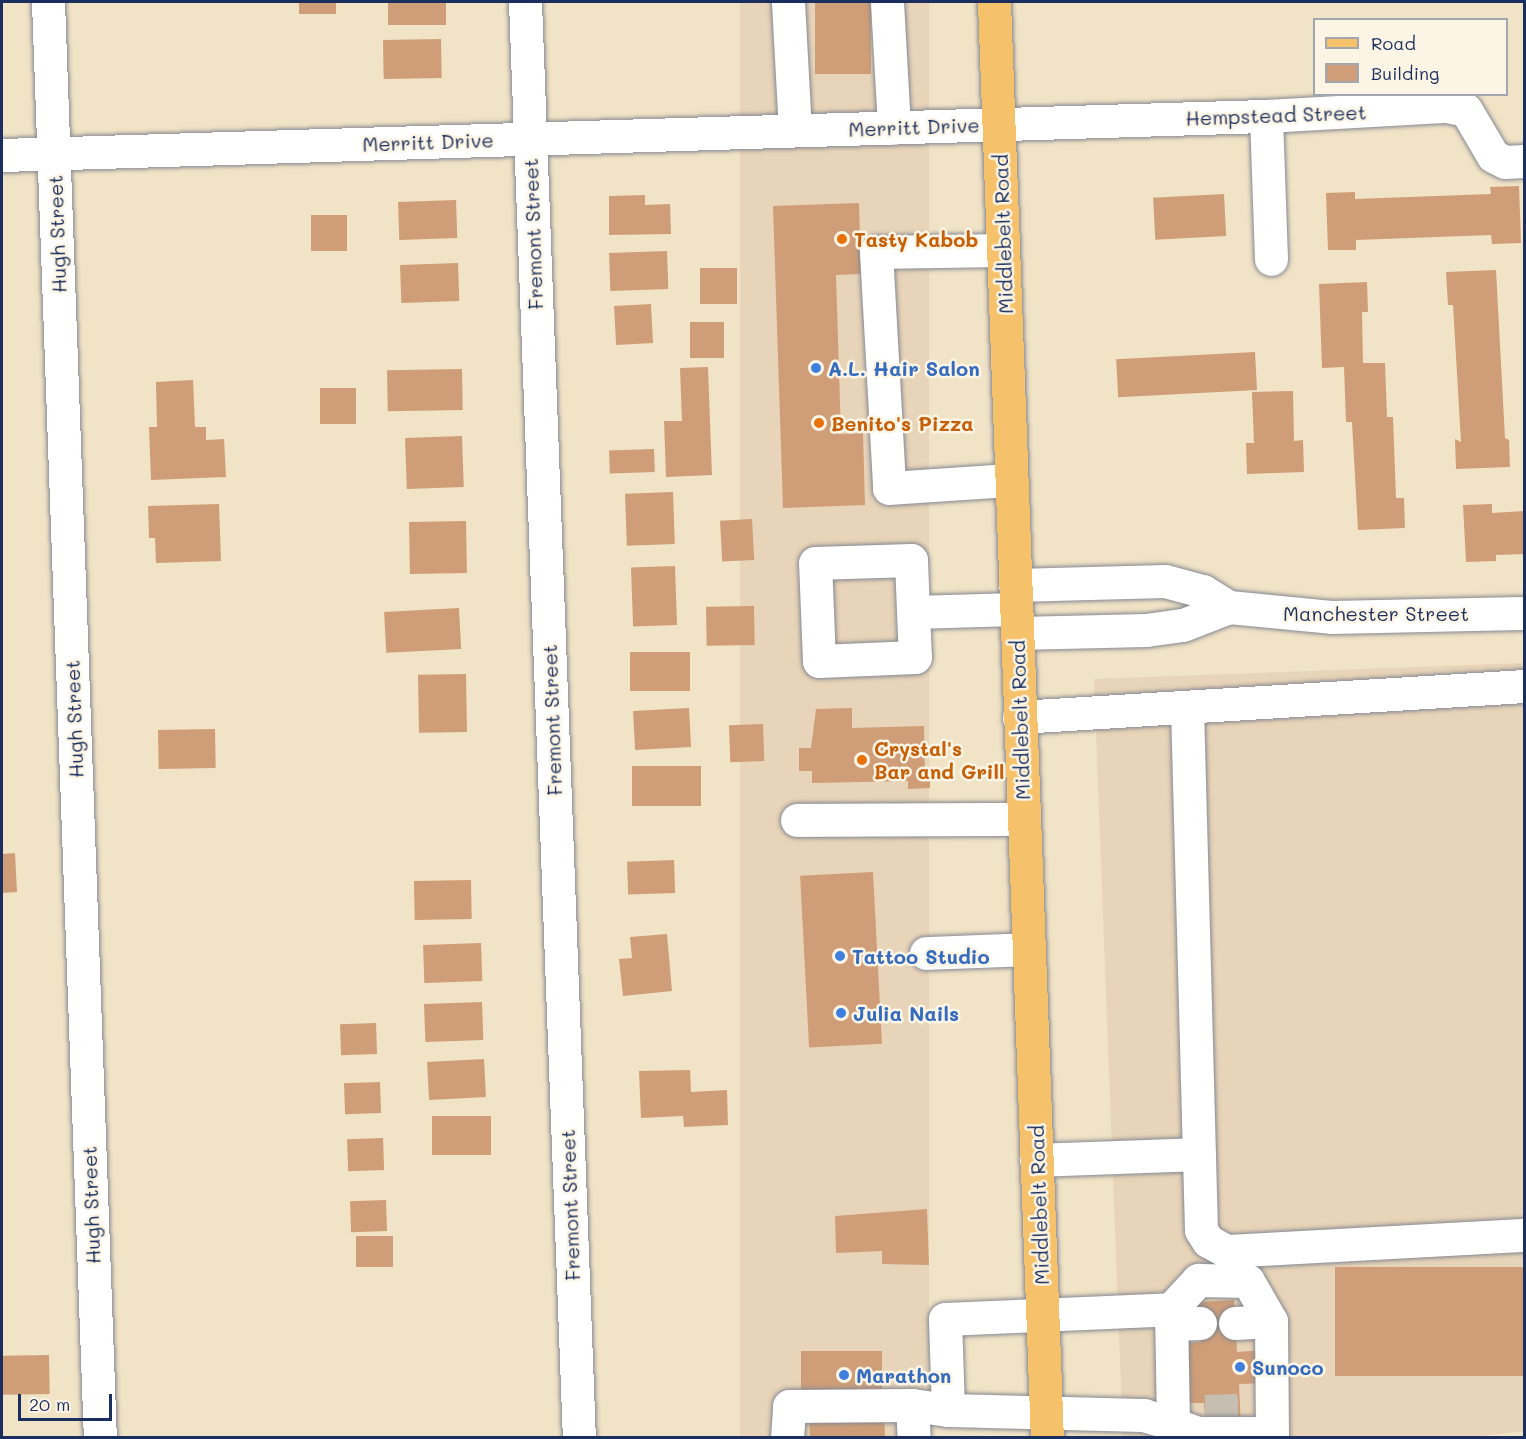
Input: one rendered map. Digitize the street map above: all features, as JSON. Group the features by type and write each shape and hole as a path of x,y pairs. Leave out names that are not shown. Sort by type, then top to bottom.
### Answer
{"main road":[{"name":"Middlebelt Road","path":"994,2 1047,1426"}],"street":[{"name":"Hugh Street","path":"48,2 99,1437"},
{"name":"Fremont Street","path":"525,2 579,1437"},
{"path":"788,2 795,130"},
{"path":"887,2 894,128"},
{"name":"Hempstead Street","path":"999,124 1266,116 1447,106 1466,110 1493,156 1505,162 1524,161"},
{"path":"1266,116 1270,259"},
{"name":"Merritt Drive","path":"2,155 999,124"},
{"path":"1003,250 876,252 889,488 1011,480"},
{"name":"Manchester Street","path":"1016,609 1165,581 1203,591 1229,607 1330,617 1524,613"},
{"name":"Manchester Street","path":"1016,609 1146,630 1184,625 1229,607"},
{"path":"913,612 1016,609"},
{"path":"1019,717 1524,686"},
{"path":"1187,707 1200,1230 1208,1241 1226,1251 1524,1235"},
{"path":"797,820 1023,819"},
{"path":"926,953 1028,949"},
{"path":"1036,1160 1199,1154"},
{"path":"1198,1280 1248,1281 1270,1321 1264,1422 1198,1433 1184,1416 1180,1319 1198,1280"},
{"path":"948,1410 945,1319 1043,1315 1180,1319"},
{"path":"1235,1323 1270,1321"},
{"path":"787,1437 789,1406 912,1405 1047,1426 1144,1415 1184,1416"},
{"path":"912,1405 914,1437"}],"shaded area":[{"path":"740,2 929,2 929,1438 740,1438"},
{"path":"1524,663 1524,1431 1464,1438 1123,1437 1094,679"}],"building":[{"path":"299,2 336,2 336,14 299,14"},
{"path":"388,2 446,2 446,25 388,25"},
{"path":"815,2 871,2 871,74 815,74"},
{"path":"441,39 442,78 384,79 383,40"},
{"path":"1519,186 1521,243 1492,244 1491,235 1356,240 1356,250 1328,250 1326,193 1355,192 1355,199 1491,194 1490,187"},
{"path":"1224,194 1226,236 1155,240 1153,198"},
{"path":"645,195 645,205 670,204 671,234 609,235 609,196"},
{"path":"456,200 457,238 399,240 398,202"},
{"path":"859,203 861,274 836,275 841,434 863,433 865,505 783,508 773,206"},
{"path":"311,215 347,215 347,251 311,251"},
{"path":"667,251 668,289 610,291 609,253"},
{"path":"458,263 459,301 401,303 400,265"},
{"path":"700,268 737,268 737,304 700,304"},
{"path":"1496,270 1505,438 1509,440 1510,467 1456,469 1455,439 1461,442 1453,305 1448,305 1446,272"},
{"path":"1367,282 1368,312 1362,312 1363,363 1385,363 1387,417 1393,417 1396,498 1404,498 1405,528 1358,530 1352,422 1346,422 1344,367 1322,368 1319,284"},
{"path":"651,304 653,343 616,345 614,306"},
{"path":"690,322 724,322 724,358 690,358"},
{"path":"1255,352 1257,390 1118,397 1116,359"},
{"path":"708,367 712,475 666,477 664,421 682,421 680,368"},
{"path":"462,369 463,410 388,411 387,370"},
{"path":"193,380 195,427 206,427 206,440 224,439 226,477 151,480 149,427 157,427 156,382"},
{"path":"320,388 356,388 356,424 320,424"},
{"path":"1293,391 1294,441 1303,440 1304,472 1247,474 1246,443 1254,443 1252,392"},
{"path":"462,436 464,487 407,489 405,438"},
{"path":"654,449 655,472 610,474 609,451"},
{"path":"673,492 675,544 627,546 625,494"},
{"path":"219,504 221,561 156,563 155,538 149,538 148,506"},
{"path":"1492,504 1492,513 1524,511 1524,554 1496,555 1496,561 1466,562 1463,505"},
{"path":"752,519 754,560 722,562 720,521"},
{"path":"466,521 467,573 410,574 409,522"},
{"path":"675,566 677,625 633,626 631,568"},
{"path":"754,606 755,645 707,646 706,607"},
{"path":"459,608 461,649 386,653 384,612"},
{"path":"630,652 690,652 690,691 630,691"},
{"path":"466,674 467,732 419,733 418,675"},
{"path":"689,708 691,747 635,750 633,711"},
{"name":"Crystal's Bar and Grill","path":"852,708 852,728 924,726 925,780 930,780 930,788 908,789 908,781 812,783 812,771 799,771 799,748 811,748 816,709"},
{"path":"763,724 764,761 730,762 729,725"},
{"path":"215,729 216,768 159,769 158,730"},
{"path":"632,766 701,766 701,806 632,806"},
{"path":"15,853 17,892 2,893 2,854"},
{"path":"674,860 675,893 628,895 627,862"},
{"path":"873,872 882,1044 809,1048 800,876"},
{"path":"471,880 472,919 415,920 414,881"},
{"path":"667,934 672,991 623,996 619,959 632,958 630,937"},
{"path":"481,943 482,981 424,983 423,945"},
{"path":"482,1002 483,1040 425,1042 424,1004"},
{"path":"376,1023 377,1054 341,1055 340,1024"},
{"path":"484,1059 486,1097 429,1100 427,1062"},
{"path":"690,1070 691,1092 727,1090 728,1125 684,1127 683,1116 641,1118 639,1071"},
{"path":"380,1082 381,1113 345,1114 344,1083"},
{"path":"432,1116 491,1116 491,1155 432,1155"},
{"path":"383,1138 384,1170 348,1171 347,1139"},
{"path":"386,1200 387,1231 351,1232 350,1201"},
{"path":"927,1209 929,1265 882,1264 882,1251 836,1253 835,1216"},
{"path":"356,1236 393,1236 393,1267 356,1267"},
{"path":"1335,1267 1524,1267 1524,1376 1335,1376"},
{"path":"1234,1300 1237,1352 1266,1350 1268,1383 1239,1384 1241,1429 1206,1431 1204,1403 1187,1403 1184,1343 1201,1342 1199,1302"},
{"path":"801,1351 882,1351 882,1398 801,1398"},
{"path":"49,1355 50,1394 3,1395 2,1356"},
{"path":"884,1408 885,1438 810,1438 809,1411"}],"tunnel":[{"path":"1205,1411 1240,1410"}],"place":[{"name":"Tasty Kabob","path":"842,239"},
{"name":"A.L. Hair Salon","path":"816,368"},
{"name":"Benito's Pizza","path":"819,423"},
{"name":"Crystal's Bar and Grill","path":"862,760"},
{"name":"Tattoo Studio","path":"840,956"},
{"name":"Julia Nails","path":"841,1013"},
{"name":"Sunoco","path":"1240,1367"},
{"name":"Marathon","path":"844,1375"}]}
